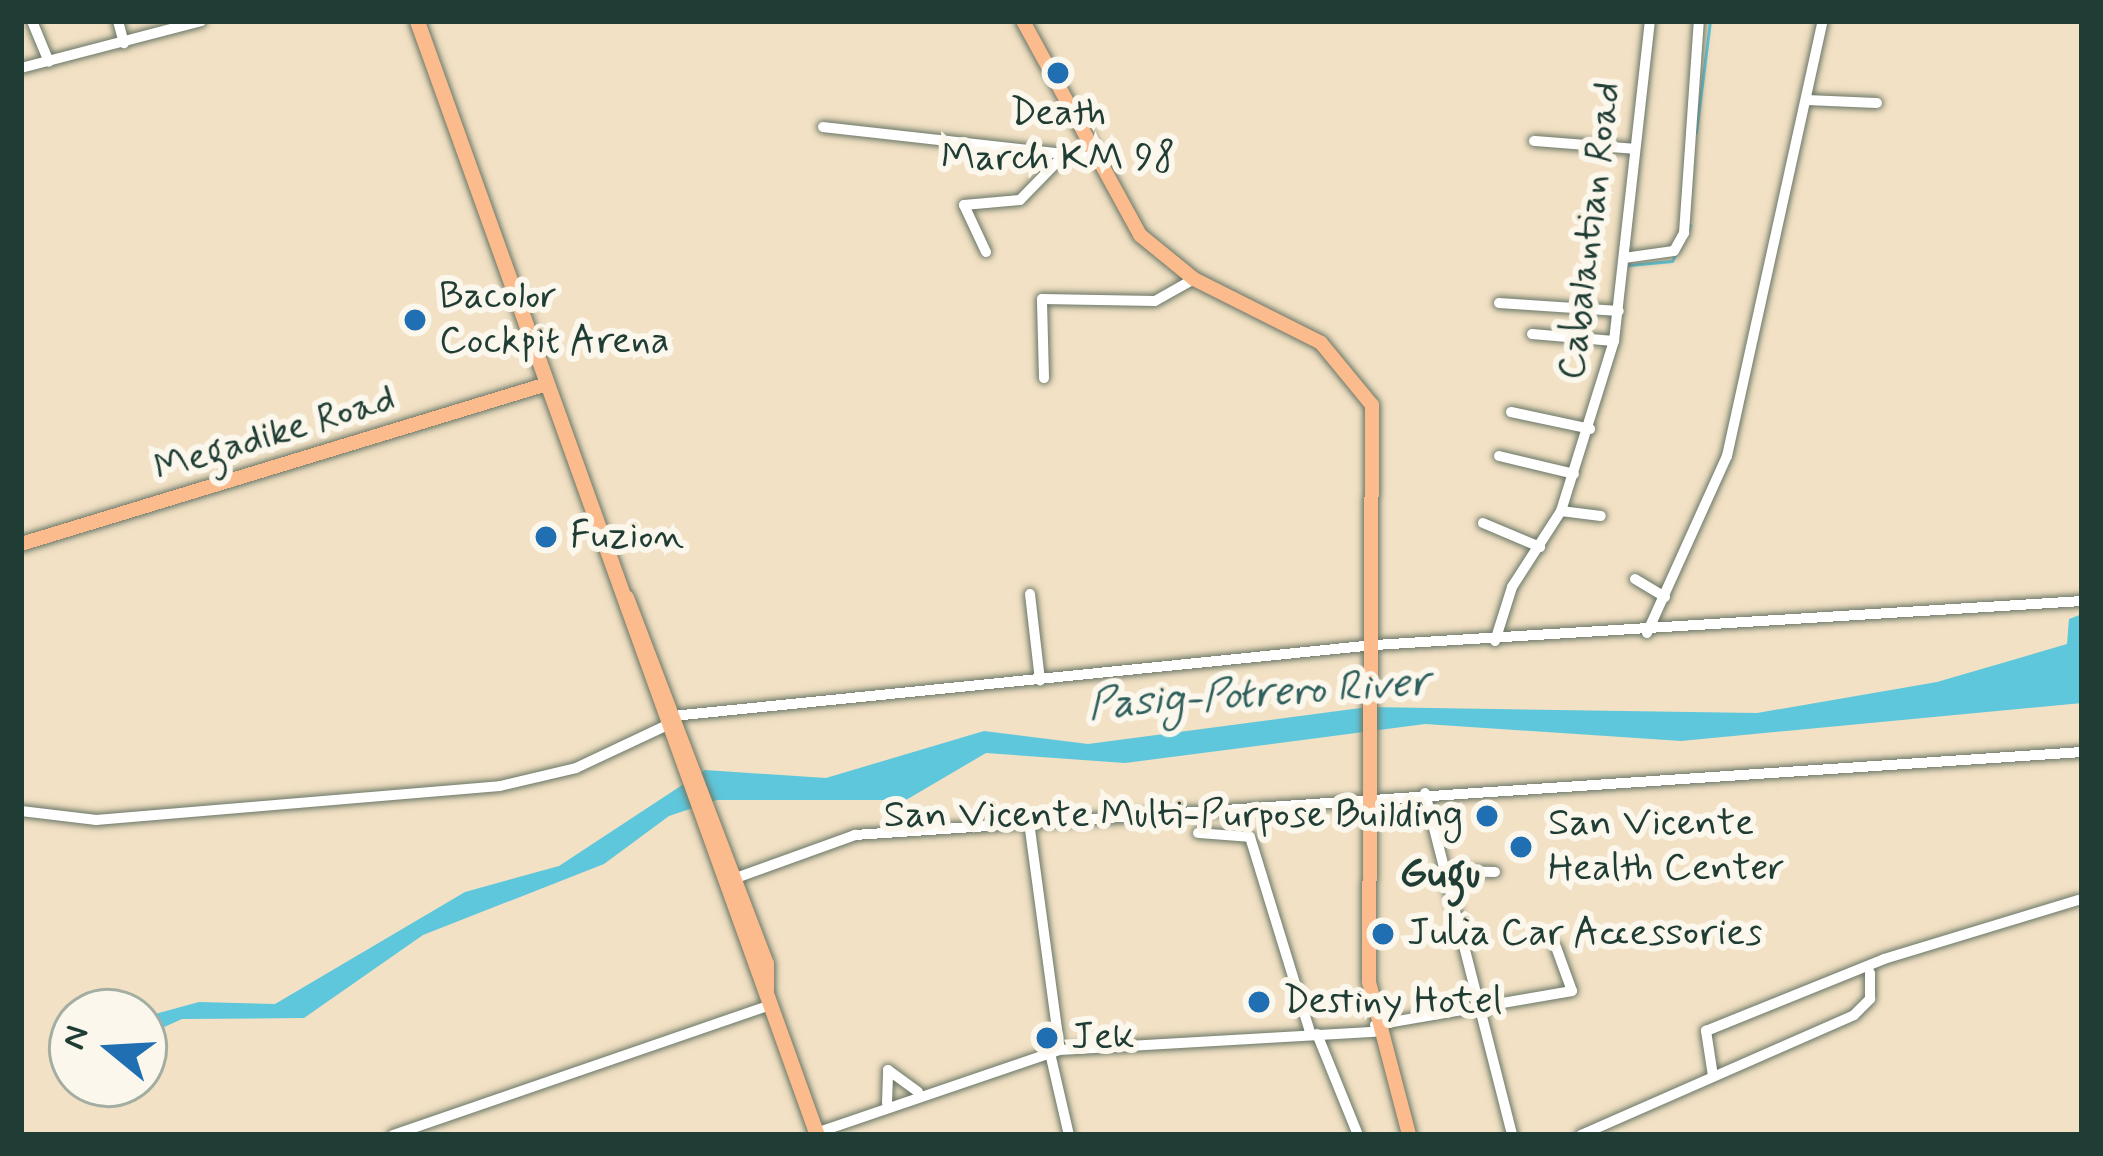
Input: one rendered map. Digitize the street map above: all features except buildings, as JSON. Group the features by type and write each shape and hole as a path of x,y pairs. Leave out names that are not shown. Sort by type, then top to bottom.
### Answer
{"highway":[{"path":"417,21 670,726 771,977 768,997 816,1134"}],"main road":[{"path":"1023,21 1090,157 1140,236 1194,279 1321,343 1372,405 1373,1029 1409,1135"},
{"name":"Megadike Road","path":"21,544 547,384"}],"street":[{"path":"32,21 50,62"},
{"path":"118,21 124,43"},
{"path":"21,68 201,21"},
{"name":"Cabalantian Road","path":"1495,641 1561,511 1614,340 1650,21"},
{"path":"1624,258 1664,255 1684,233 1699,21"},
{"path":"1647,633 1727,456 1823,21"},
{"path":"1806,100 1877,103"},
{"path":"823,128 1057,162 1090,157"},
{"path":"1534,141 1635,149"},
{"path":"986,253 964,205 1020,200 1057,162"},
{"path":"1044,378 1042,299 1155,302 1194,279"},
{"path":"1499,303 1619,311"},
{"path":"1532,334 1614,340"},
{"path":"1511,412 1590,429"},
{"path":"1499,456 1574,474"},
{"path":"1561,511 1600,516"},
{"path":"1483,523 1540,547"},
{"path":"1635,579 1665,597"},
{"path":"1030,594 1040,680"},
{"path":"21,812 96,820 500,785 576,768 670,726 1040,680 1374,648 2082,601"},
{"path":"727,876 821,841 1371,793 2082,752"},
{"path":"1425,793 1449,871 1479,1013 1512,1135"},
{"path":"1029,822 1069,1135"},
{"path":"1198,833 1250,837 1314,1034 1358,1135"},
{"path":"1449,871 1495,872"},
{"path":"1713,1076 1706,1031 1870,973 1884,959 2078,900"},
{"path":"816,1134 918,1092 1055,1051 1373,1029 1479,1013 1572,991 1556,947"},
{"path":"1581,1135 1855,1015 1870,999 1870,973"},
{"path":"393,1135 768,997"},
{"path":"887,1103 888,1070 918,1092"},
{"path":"1620,1119 1627,1135"}],"water":[{"path":"2082,614 2082,703 1681,741 1425,724 1125,763 986,753 906,800 717,800 669,816 604,864 423,935 304,1018 182,1019 168,1025 168,1010 199,1002 275,1004 465,892 559,866 705,770 826,778 984,731 1088,744 1368,707 1757,713 1937,682 2067,644 2069,619"}],"waterway":[{"path":"1696,132 1710,21"},
{"path":"1629,265 1672,261 1690,225"}],"place":[{"name":"Death March KM 98","path":"1058,73"},
{"name":"Bacolor Cockpit Arena","path":"415,320"},
{"name":"Fuzion","path":"546,537"},
{"name":"San Vicente Multi-Purpose Building","path":"1487,816"},
{"name":"San Vicente Health Center","path":"1521,847"},
{"name":"Julia Car Accessories","path":"1383,934"},
{"name":"Destiny Hotel","path":"1259,1002"},
{"name":"Jek","path":"1047,1038"}],"district":[{"name":"Gugu","path":"1440,875"}],"water label":[{"name":"Pasig-Potrero River","path":"1259,695"}]}
